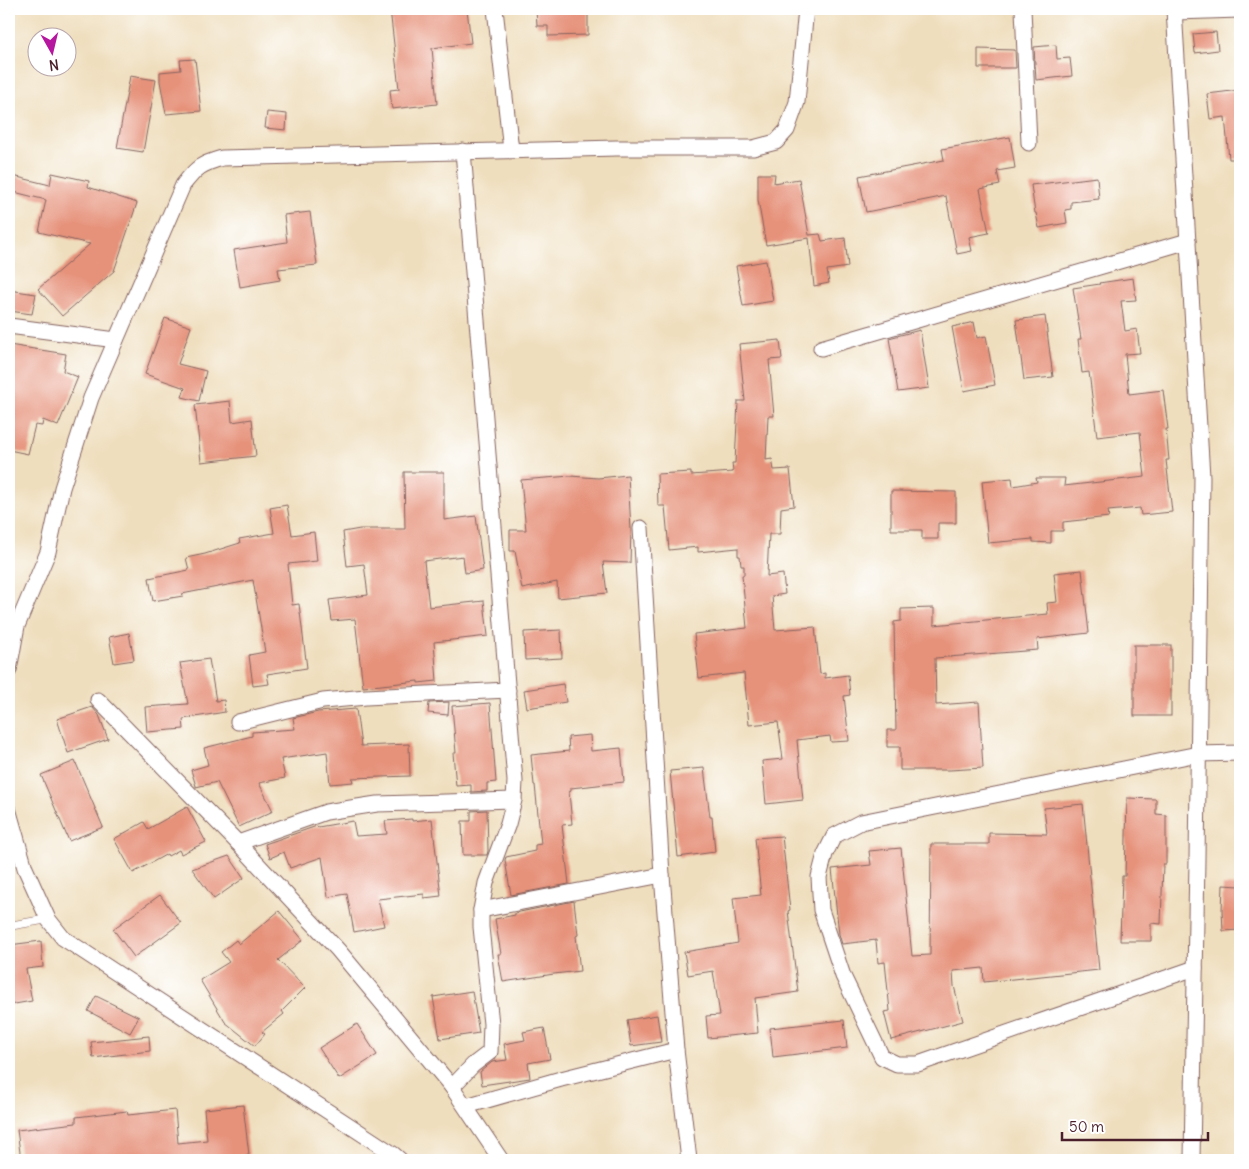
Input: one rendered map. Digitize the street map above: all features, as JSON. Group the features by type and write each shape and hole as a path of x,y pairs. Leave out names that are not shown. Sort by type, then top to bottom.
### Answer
{"street":[{"path":"495,9 512,150"},
{"path":"9,670 17,626 48,552 62,488 91,398 183,185 194,171 205,163 222,158 616,148 753,148 776,142 787,130 797,102 806,9"},
{"path":"1022,9 1029,143"},
{"path":"1192,1160 1202,477 1174,10 1240,10"},
{"path":"452,1087 473,1065 490,1052 492,1024 481,927 481,910 486,883 508,824 514,800 515,781 463,151"},
{"path":"821,348 1188,241"},
{"path":"9,326 116,340"},
{"path":"640,528 662,875 676,1050 690,1160"},
{"path":"238,722 323,700 508,690"},
{"path":"98,700 238,843 338,950 452,1087 501,1160"},
{"path":"1196,968 918,1064 897,1064 882,1057 843,976 821,910 819,877 825,854 834,836 861,822 1198,754 1240,753"},
{"path":"238,843 326,812 351,808 377,804 514,800"},
{"path":"9,812 25,868 48,919 63,938 400,1160"},
{"path":"481,910 662,875"},
{"path":"466,1106 561,1079 676,1050"}],"lane":[{"path":"9,926 48,919"}],"building":[{"path":"390,9 467,9 471,43 432,48 437,104 392,109 390,90 399,89"},
{"path":"536,9 588,9 588,35 548,36 548,26 537,26"},
{"path":"1216,32 1218,50 1195,53 1193,34"},
{"path":"1056,45 1057,59 1070,58 1072,76 1036,80 1034,47"},
{"path":"978,49 1015,50 1016,68 978,68"},
{"path":"195,59 201,111 166,114 160,72 181,70 180,60"},
{"path":"130,76 156,80 143,152 117,148"},
{"path":"1240,90 1240,159 1229,159 1225,117 1210,119 1207,94"},
{"path":"267,112 287,114 286,130 265,128"},
{"path":"1010,137 1015,168 997,171 1000,185 980,189 989,233 969,237 972,251 957,254 946,196 866,212 859,176 944,160 942,149"},
{"path":"52,173 89,181 88,187 137,203 114,271 62,316 38,289 90,244 39,232 46,200 10,191 13,176 50,185"},
{"path":"758,174 775,174 774,183 799,179 809,235 820,234 822,241 845,238 848,267 827,270 829,283 814,286 809,238 766,245 758,200"},
{"path":"1097,177 1099,199 1071,202 1071,209 1065,210 1067,223 1039,228 1031,185"},
{"path":"310,212 317,265 278,269 280,280 240,287 234,250 287,242 284,215"},
{"path":"766,261 773,301 743,306 736,266"},
{"path":"1133,278 1136,300 1121,301 1125,331 1137,329 1140,353 1125,354 1129,394 1163,390 1168,429 1166,429 1169,460 1166,460 1172,512 1141,515 1140,508 1108,511 1109,517 1063,522 1063,531 1051,531 1051,543 1033,542 1033,539 988,543 982,481 1012,478 1013,486 1037,482 1036,478 1065,478 1064,486 1145,477 1140,432 1097,437 1089,372 1082,373 1078,339 1081,339 1073,288"},
{"path":"9,290 36,294 32,314 9,311"},
{"path":"1045,316 1053,377 1024,380 1016,320"},
{"path":"165,318 191,327 178,364 206,371 199,401 182,397 185,388 145,374"},
{"path":"974,322 977,338 986,336 995,385 964,391 952,327"},
{"path":"920,330 929,388 898,392 889,338"},
{"path":"780,340 782,359 769,360 774,416 768,416 766,460 772,459 774,470 790,469 794,506 781,508 780,534 769,534 767,576 783,574 785,594 772,596 775,630 815,627 820,674 825,673 825,678 848,675 850,695 844,696 849,741 831,742 830,736 797,740 803,800 766,804 762,761 783,759 778,722 749,725 744,673 699,678 694,634 747,628 742,575 744,575 744,566 741,566 738,548 698,552 698,547 669,550 665,506 658,506 657,474 691,472 691,475 733,472 732,463 735,463 738,401 745,401 739,344"},
{"path":"9,345 66,354 63,371 78,377 58,426 43,420 42,426 35,425 28,454 9,450"},
{"path":"230,401 232,422 252,419 256,456 201,462 195,405"},
{"path":"404,472 444,472 444,520 476,516 483,570 465,573 463,556 424,561 429,607 484,601 488,636 434,642 437,681 418,683 418,681 363,687 355,619 332,621 329,600 368,595 364,564 347,566 343,532 360,529 405,529"},
{"path":"628,475 631,530 630,563 603,562 607,593 558,598 557,582 522,589 515,551 510,551 510,530 526,530 521,480 570,476 598,478"},
{"path":"891,491 956,492 956,523 938,523 938,539 922,539 922,530 891,530"},
{"path":"287,505 292,535 314,532 317,561 288,564 292,605 299,604 307,668 267,674 269,684 253,686 249,655 265,652 253,580 153,601 149,578 189,570 186,558 240,543 239,539 274,533 270,508"},
{"path":"1082,570 1089,633 1037,639 1038,650 935,658 936,705 979,702 983,768 900,770 900,747 887,747 887,730 896,730 894,622 901,621 901,609 934,608 934,625 1048,614 1047,603 1057,602 1054,573"},
{"path":"561,630 562,658 525,660 524,632"},
{"path":"129,633 134,660 114,663 109,637"},
{"path":"1134,645 1171,645 1171,716 1134,716"},
{"path":"209,659 216,701 224,700 225,712 183,719 184,729 147,732 145,707 188,704 180,663"},
{"path":"563,684 566,702 527,708 524,690"},
{"path":"449,702 448,715 428,713 429,703"},
{"path":"490,703 496,782 487,783 487,791 471,792 471,785 456,786 453,753 456,753 452,706"},
{"path":"92,707 99,715 108,739 68,753 57,719"},
{"path":"356,709 361,746 409,744 410,776 352,778 353,782 330,784 327,752 281,759 285,778 259,783 273,811 239,827 217,782 196,787 191,770 208,765 204,748 252,736 252,732 295,729 293,718 318,712"},
{"path":"590,735 591,751 621,748 624,782 571,788 569,792 572,824 562,825 569,884 511,895 506,857 535,851 535,845 541,844 531,755 569,751 568,737"},
{"path":"75,761 103,827 69,841 41,775"},
{"path":"704,768 710,817 712,817 715,852 678,857 670,771"},
{"path":"1127,798 1156,799 1156,814 1166,815 1166,864 1163,864 1161,924 1151,923 1151,941 1120,941 1122,876 1125,876"},
{"path":"1083,804 1099,970 984,982 983,968 953,971 954,986 963,1021 891,1040 884,1012 890,1011 885,962 878,963 876,940 842,944 839,934 832,869 871,865 869,851 901,848 912,956 930,955 931,844 989,844 989,833 1047,834 1044,808"},
{"path":"187,807 206,842 181,854 179,850 168,856 167,854 133,873 114,839 144,822 148,829"},
{"path":"487,810 487,855 463,855 462,821 471,821 471,811"},
{"path":"412,819 412,821 432,819 441,896 424,898 424,894 378,899 384,926 354,932 347,894 328,897 322,857 290,868 284,852 270,858 265,844 317,826 353,821 356,836 387,834 385,821"},
{"path":"782,836 790,910 788,911 798,992 755,998 758,1033 708,1038 706,1016 720,1015 713,971 688,975 684,952 738,943 733,898 761,895 755,838"},
{"path":"229,856 244,878 214,899 192,869"},
{"path":"1223,885 1240,886 1240,930 1223,931"},
{"path":"160,895 181,923 134,957 113,929"},
{"path":"574,901 580,971 503,982 498,954 501,954 495,919"},
{"path":"279,911 303,940 278,960 305,988 282,1011 284,1014 262,1032 265,1034 255,1046 225,1022 200,980 229,962 221,952 236,940 239,944"},
{"path":"41,941 43,967 26,969 32,1001 9,1005 9,945"},
{"path":"472,991 479,1033 440,1039 433,997"},
{"path":"96,996 139,1017 130,1033 88,1011"},
{"path":"657,1015 661,1042 631,1046 627,1020"},
{"path":"844,1020 847,1048 773,1057 770,1028"},
{"path":"357,1024 377,1055 339,1079 319,1048"},
{"path":"544,1028 550,1059 528,1063 530,1078 482,1085 480,1072 492,1062 507,1060 504,1044 525,1040 523,1032"},
{"path":"149,1036 150,1051 93,1058 91,1042"},
{"path":"243,1105 249,1155 198,1160 21,1160 17,1130 76,1123 76,1117 127,1111 128,1115 175,1110 178,1143 207,1140 204,1109"}]}
